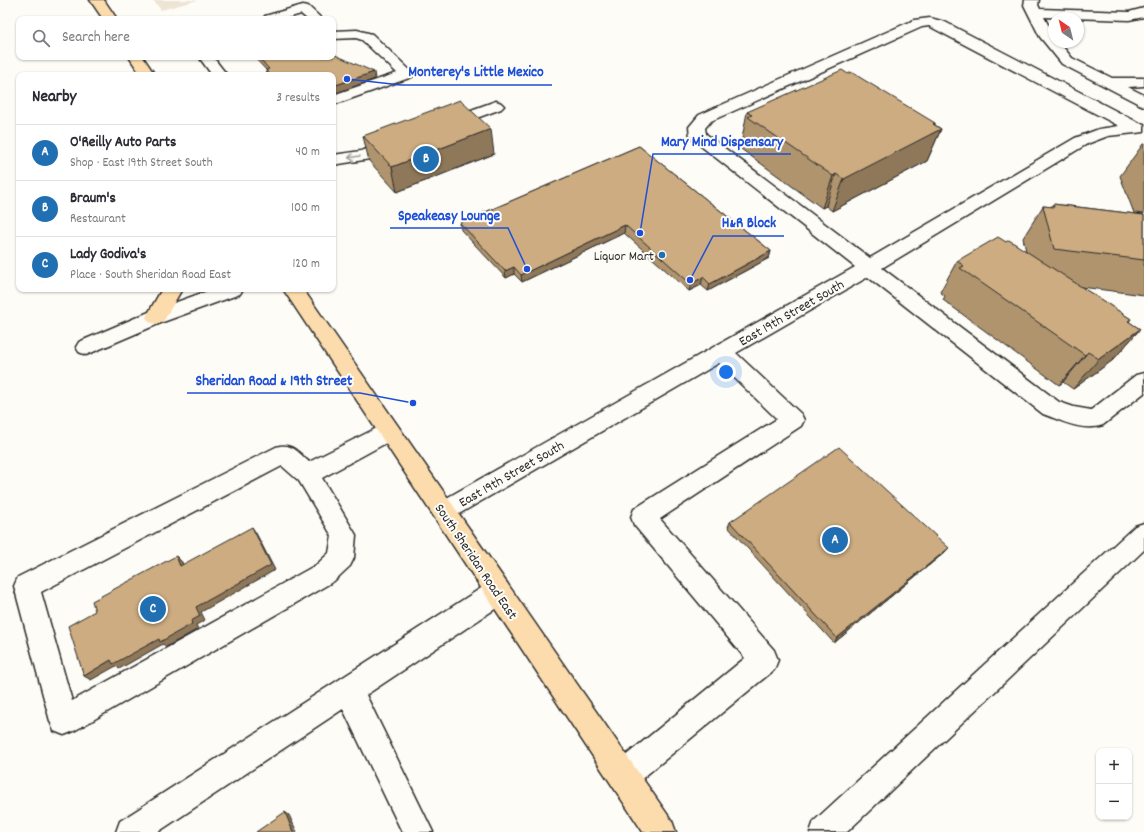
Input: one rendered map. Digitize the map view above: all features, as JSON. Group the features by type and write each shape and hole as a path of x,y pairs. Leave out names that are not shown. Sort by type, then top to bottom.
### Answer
{"main road":[{"path":"97,0 108,16"},
{"path":"139,60 146,72"},
{"path":"156,317 170,292"},
{"name":"South Sheridan Road East","path":"295,292 661,832"}],"street":[{"path":"1082,0 1094,15"},
{"path":"1140,0 1144,5"},
{"path":"276,16 300,5 312,16"},
{"path":"1034,6 1094,15 1130,16 1144,12"},
{"path":"1034,6 1047,36 1067,61 1144,102"},
{"path":"1139,128 940,25 930,22 919,23 705,118 697,126 698,136 1051,408 1073,416 1095,420 1144,381"},
{"path":"336,35 357,34 367,37 407,74 336,99"},
{"path":"208,60 218,72"},
{"path":"1109,84 1144,82"},
{"path":"430,131 496,106"},
{"name":"East 19th Street South","path":"444,512 868,268 1081,141 1105,132 1139,128"},
{"path":"336,160 364,155 408,139"},
{"path":"86,347 156,317 225,292"},
{"path":"623,776 764,660 643,517 794,420 721,352"},
{"path":"307,474 389,432"},
{"path":"284,454 307,474 344,535 341,558 325,573 64,721 27,586 284,454"},
{"path":"825,832 1144,534"},
{"path":"131,832 349,691 498,592"},
{"path":"349,691 418,832"}],"shaded area":[{"path":"153,0 198,0 161,10"}],"building":[{"path":"336,55 374,72 336,85 336,72 268,72 266,70 269,69 261,60 336,60"},
{"path":"842,70 848,74 851,72 935,123 933,124 941,129 844,179 836,174 833,176 748,117 752,115 747,112"},
{"path":"460,100 491,129 392,167 363,136"},
{"path":"639,146 771,251 710,284 703,277 691,284 625,225 521,275 514,267 505,271 460,223"},
{"path":"1053,204 1144,215 1144,260 1054,249 1043,206 1054,207"},
{"path":"998,237 1006,242 1009,240 1131,319 1128,321 1140,329 1099,359 1088,352 1085,355 960,268 964,266 957,261"},
{"path":"839,447 949,548 837,638 730,522"},
{"path":"252,527 271,565 196,607 200,616 191,621 192,624 160,642 159,639 113,664 111,660 84,676 68,626 95,611 92,601 176,556 180,566"},
{"path":"285,812 293,832 256,832"}],"place":[{"name":"Monterey's Little Mexico","path":"347,79"},
{"name":"Braum's","path":"426,159"},
{"name":"Mary Mind Dispensary","path":"640,233"},
{"name":"Liquor Mart","path":"662,255"},
{"name":"Speakeasy Lounge","path":"527,269"},
{"name":"H&R Block","path":"690,280"},
{"name":"Sheridan Road & 19th Street","path":"413,403"},
{"name":"O'Reilly Auto Parts","path":"835,540"},
{"name":"Lady Godiva's","path":"153,609"}]}
